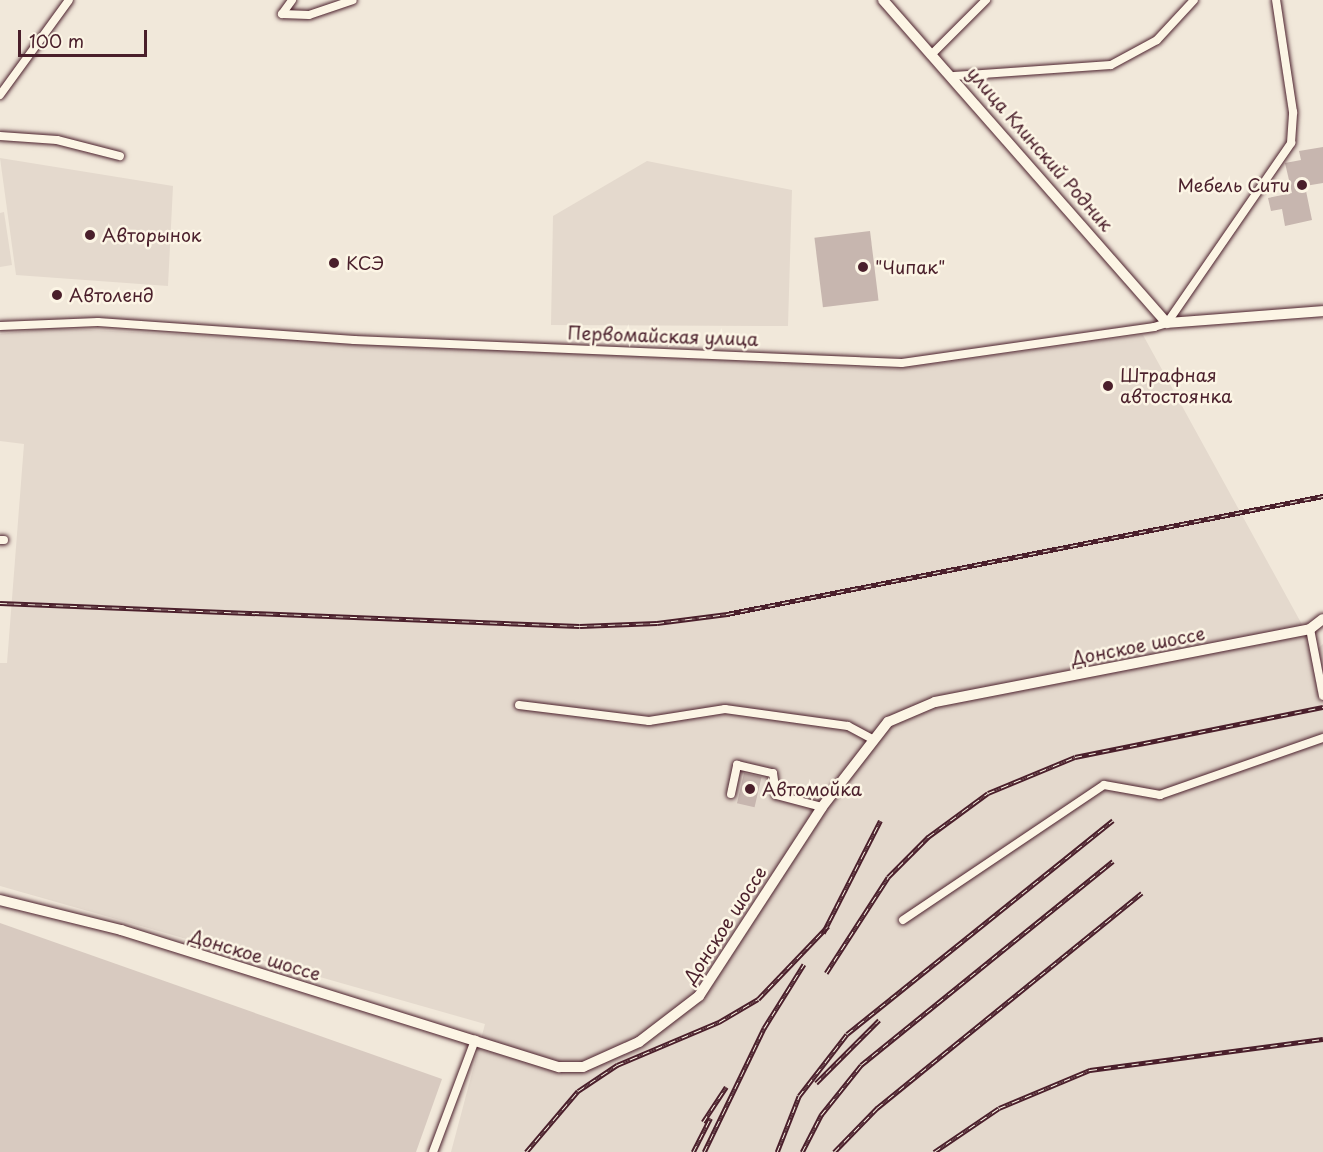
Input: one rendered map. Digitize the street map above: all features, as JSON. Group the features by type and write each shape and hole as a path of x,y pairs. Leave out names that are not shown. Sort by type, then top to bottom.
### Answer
{"main road":[{"name":"улица Клинский Родник","path":"883,0 954,76 1167,323"},
{"name":"Первомайская улица","path":"1167,323 1323,311"},
{"name":"Донское шоссе","path":"0,900 121,930 559,1067 584,1067 607,1060 667,1024 699,996 822,807 872,739 888,722 935,702 1310,629 1323,619"}],"street":[{"path":"0,95 69,0"},
{"path":"292,0 282,14 309,15 353,0"},
{"path":"933,53 986,0"},
{"path":"954,76 1111,65 1157,40 1194,0"},
{"path":"1167,323 1291,143 1293,112 1276,0"},
{"path":"0,136 57,140 120,156"},
{"name":"Первомайская улица","path":"0,326 98,322 354,340 902,363 1167,323"},
{"path":"1310,629 1323,696"},
{"path":"519,705 649,721 725,709 848,726 872,739"},
{"path":"903,920 1104,785 1160,795 1323,738"},
{"path":"730,794 736,765 773,773 776,795 822,807"},
{"path":"433,1152 475,1040"}],"shaded area":[{"name":"Авторынок","path":"0,158 173,186 168,286 16,275"},
{"path":"647,161 792,190 788,326 551,325 553,216"},
{"path":"4,212 12,265 0,267 0,213"},
{"path":"50,328 897,369 1143,335 1316,650 1323,644 1323,1152 451,1152 485,1024 0,886 0,663 7,663 24,444 0,441 0,334"},
{"path":"0,923 442,1079 416,1152 0,1152"}],"building":[{"name":"Мебель Сити","path":"1323,147 1323,183 1305,186 1312,220 1285,226 1282,209 1271,211 1268,198 1292,193 1285,163 1301,160 1299,151"},
{"path":"870,231 879,300 823,307 814,238"},
{"name":"Автомойка","path":"744,773 762,777 755,807 737,803"}],"railway":[{"path":"0,603 580,626 657,623 727,614 1323,496"},
{"path":"826,973 888,877 928,837 988,793 1075,757 1323,707"},
{"path":"777,1152 799,1096 847,1034 1113,820"},
{"path":"823,933 880,821"},
{"path":"802,1152 821,1115 861,1065 1113,861"},
{"path":"834,1152 877,1108 1142,893"},
{"path":"526,1152 578,1091 617,1065 719,1022 758,999 828,926"},
{"path":"704,1152 764,1028 804,964"},
{"path":"816,1083 879,1020"},
{"path":"934,1152 999,1108 1090,1070 1323,1039"},
{"path":"703,1122 726,1087"},
{"path":"693,1152 710,1118"}],"place":[{"name":"Мебель Сити","path":"1302,185"},
{"name":"Авторынок","path":"90,235"},
{"name":"КСЭ","path":"334,263"},
{"name":"\"Чипак\"","path":"863,267"},
{"name":"Автоленд","path":"57,295"},
{"name":"Штрафная автостоянка","path":"1108,386"},
{"name":"Автомойка","path":"750,789"}]}
